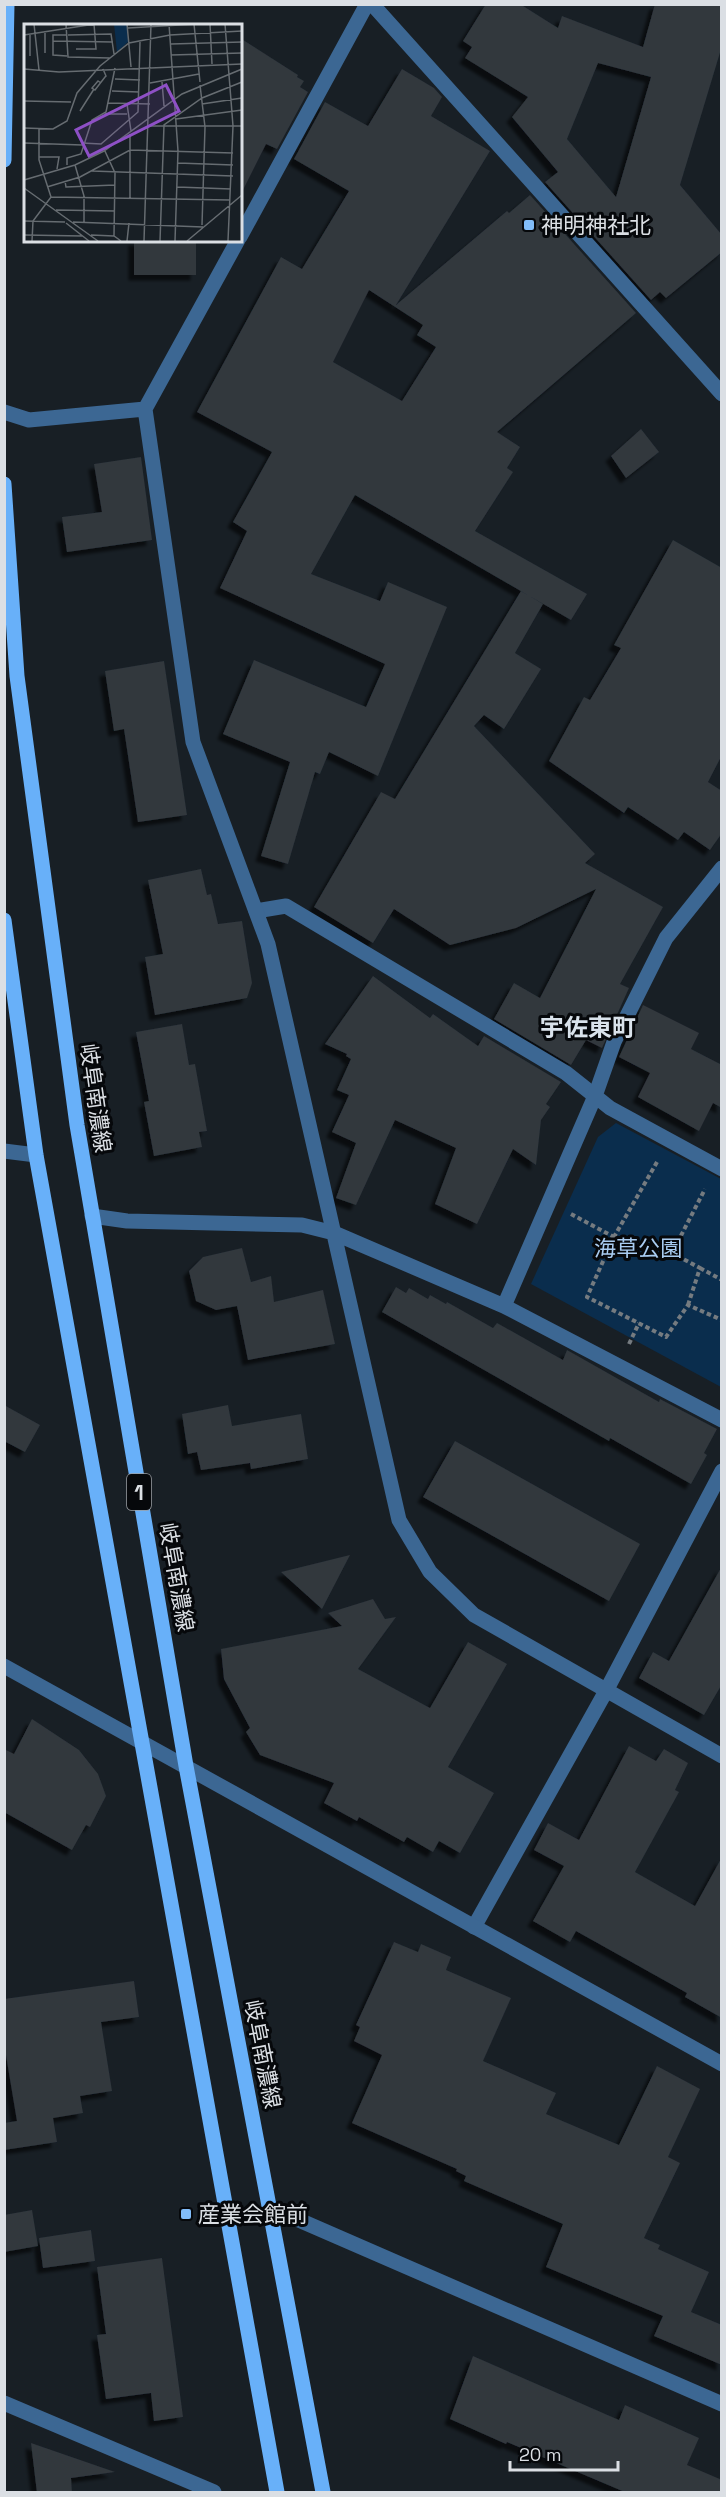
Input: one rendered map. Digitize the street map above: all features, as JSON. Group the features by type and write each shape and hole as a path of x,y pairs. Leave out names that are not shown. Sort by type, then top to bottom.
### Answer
{"main road":[{"path":"4,160 7,4"},
{"name":"岐阜南濃線","path":"4,484 16,676 76,1125 186,1766 323,2493"},
{"name":"1","path":"4,920 36,1155 277,2493"}],"street":[{"path":"242,233 370,4 722,394"},
{"path":"237,242 145,409 193,742 268,944 399,1520 430,1572 474,1615 722,1756"},
{"path":"4,412 29,420 145,409"},
{"path":"504,1306 595,1096 614,1042 666,938 722,868"},
{"path":"256,911 286,906 566,1073 610,1107 722,1169"},
{"path":"4,1151 36,1155"},
{"path":"92,1216 127,1221 302,1225 334,1233 504,1306 722,1420"},
{"path":"474,1927 606,1691 722,1471"},
{"path":"5,1668 140,1739 722,2064"},
{"path":"269,2207 722,2404"},
{"path":"4,2403 214,2493"}],"path":[{"path":"667,1167 657,1162 614,1237 587,1297 666,1337 688,1305 700,1268"},
{"path":"672,1253 706,1187 697,1182"},
{"path":"549,1202 614,1237 672,1253 722,1280"},
{"path":"688,1305 722,1320"}],"green space":[{"name":"海草公園","path":"616,1123 721,1179 721,1387 531,1284 598,1137"}],"building":[{"path":"486,4 520,4 558,28 562,16 643,47 655,4 722,4 722,46 680,185 722,235 722,252 666,298 660,292 651,300 545,182 558,172 512,117 528,97 465,58 472,47 463,41","holes":["598,63 651,77 616,197 567,139"]},
{"path":"242,39 298,75 297,77 304,81 300,87 308,92 277,149 266,144 242,192"},
{"path":"402,69 434,88 442,97 431,116 490,151 396,305 507,211 509,213 530,195 636,313 497,432 520,447 507,468 513,472 475,531 587,594 571,620 355,495 311,574 380,601 388,582 447,607 378,776 329,752 320,774 315,772 288,864 261,856 290,762 223,734 254,660 366,707 385,664 220,588 247,531 233,522 272,452 197,412 281,257 302,269 349,191 294,159 325,102 368,126","holes":["369,290 423,325 417,335 436,347 402,401 333,362"]},
{"path":"134,242 196,242 196,275 134,275"},
{"path":"641,429 659,452 626,478 611,456"},
{"path":"141,457 152,540 67,552 62,517 102,512 94,464"},
{"path":"673,540 722,568 722,755 708,782 722,791 722,833 710,850 684,832 678,840 628,807 624,813 549,761 584,697 590,700 621,648 614,645"},
{"path":"521,591 543,604 515,653 541,669 504,729 484,715 474,726 595,854 585,863 663,907 620,984 629,988 602,1048 586,1040 571,1065 494,1019 514,983 540,998 596,889 516,928 450,945 394,909 373,943 314,907 381,792 395,799"},
{"path":"164,661 187,815 138,822 124,729 114,731 105,671"},
{"path":"201,869 207,895 211,894 218,924 242,921 252,983 247,998 155,1015 145,957 163,954 148,880"},
{"path":"373,976 430,1018 433,1014 478,1046 484,1036 561,1082 546,1104 550,1107 541,1120 536,1165 513,1149 477,1224 435,1204 456,1148 395,1120 356,1205 336,1198 356,1143 332,1132 349,1095 337,1090 351,1059 346,1056 347,1054 325,1044"},
{"path":"643,1005 699,1033 691,1049 722,1065 722,1108 713,1103 699,1131 638,1097 650,1073 619,1057"},
{"path":"182,1024 189,1065 195,1064 207,1131 199,1132 202,1147 154,1156 144,1102 149,1101 136,1032"},
{"path":"242,1248 251,1282 271,1276 274,1302 323,1290 335,1344 248,1360 237,1306 216,1310 196,1301 189,1271 203,1257"},
{"path":"396,1287 406,1293 409,1288 428,1299 430,1295 446,1304 447,1302 493,1328 497,1323 563,1360 567,1350 659,1402 660,1399 717,1429 704,1453 707,1455 691,1484 610,1438 609,1441 382,1312"},
{"path":"4,1405 40,1425 25,1452 4,1441"},
{"path":"228,1405 232,1426 301,1414 308,1459 251,1469 250,1463 201,1470 197,1452 188,1454 182,1414"},
{"path":"455,1441 640,1544 609,1601 423,1497"},
{"path":"350,1555 322,1609 281,1572"},
{"path":"722,1566 722,1684 704,1715 639,1678 653,1652 669,1661"},
{"path":"373,1599 385,1619 396,1617 358,1669 430,1708 468,1642 507,1664 448,1767 494,1793 460,1853 439,1841 433,1852 407,1837 404,1842 359,1817 357,1821 324,1803 334,1783 260,1755 246,1732 250,1728 224,1679 221,1649 342,1626 328,1613"},
{"path":"32,1719 79,1750 98,1774 106,1796 90,1827 86,1825 72,1850 4,1812 4,1749 14,1754"},
{"path":"629,1746 656,1761 664,1749 688,1763 675,1790 679,1792 635,1872 695,1906 722,1857 722,2018 685,1997 687,1993 576,1931 570,1942 533,1921 564,1866 534,1850 548,1823 579,1840"},
{"path":"394,1942 418,1952 421,1944 451,1957 446,1970 511,1998 483,2061 556,2093 546,2114 619,2145 657,2066 700,2089 668,2157 680,2163 644,2238 660,2245 658,2249 709,2272 691,2312 722,2325 722,2365 654,2336 663,2316 546,2267 563,2224 464,2181 466,2176 456,2171 457,2169 352,2123 382,2055 354,2041 360,2027 356,2025"},
{"path":"134,1981 139,2017 101,2022 112,2091 80,2096 83,2113 53,2118 57,2142 4,2150 4,2123 17,2121 4,2043 4,1999"},
{"path":"32,2210 38,2246 4,2252 4,2215"},
{"path":"91,2230 95,2261 43,2268 39,2238"},
{"path":"162,2258 183,2417 154,2421 151,2393 106,2399 97,2335 106,2334 97,2267"},
{"path":"473,2356 619,2420 625,2405 699,2438 687,2465 722,2480 722,2493 627,2493 450,2419"},
{"path":"31,2443 115,2472 71,2478 72,2493 37,2493"}],"place":[{"name":"神明神社北","path":"529,225"},
{"name":"産業会館前","path":"186,2214"}],"district":[{"name":"宇佐東町","path":"588,1027"}]}
